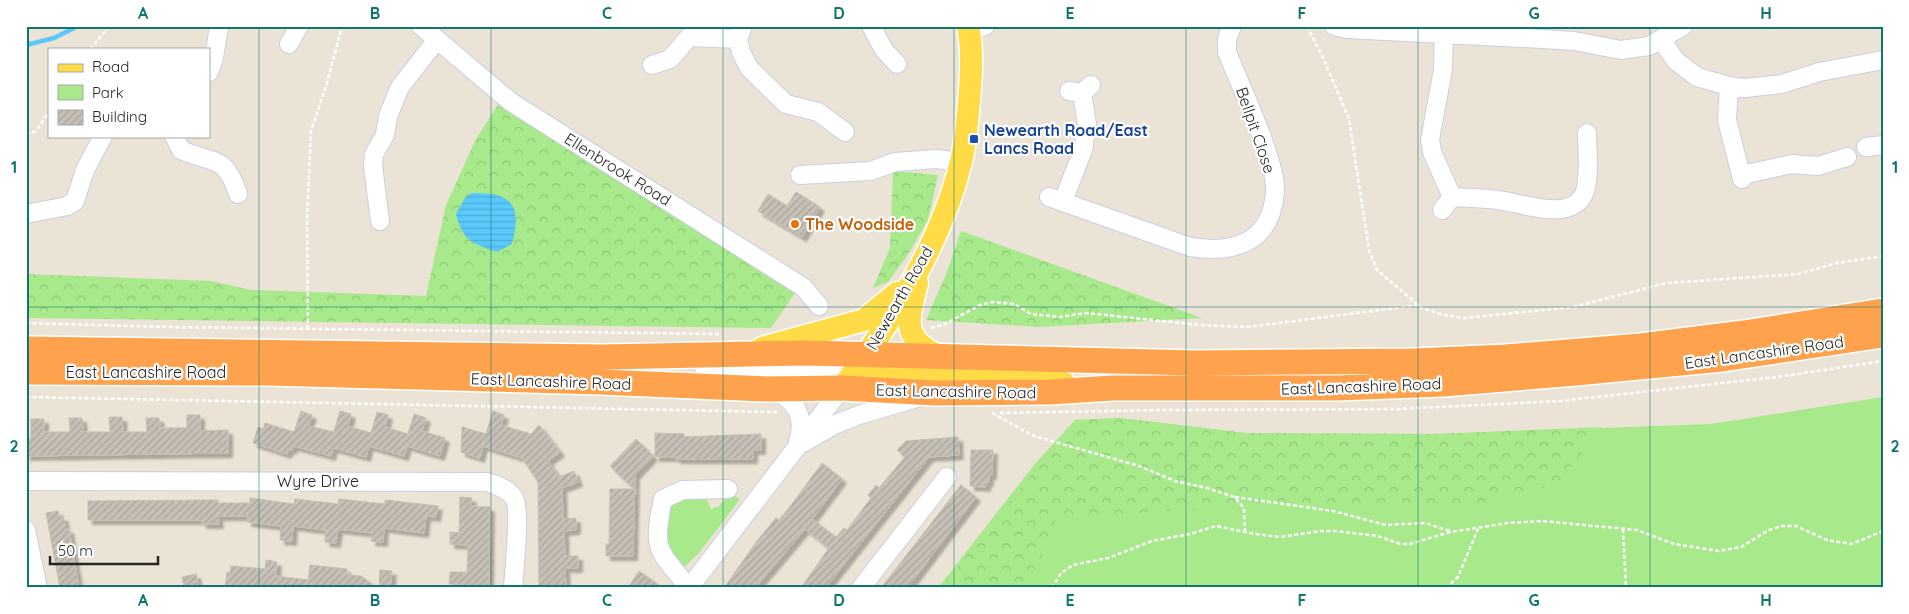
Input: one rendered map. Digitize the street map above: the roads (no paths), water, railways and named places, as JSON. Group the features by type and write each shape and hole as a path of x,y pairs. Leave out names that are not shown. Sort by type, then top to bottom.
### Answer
{"highway":[{"name":"East Lancashire Road","path":"26,349 603,357 732,344 866,355 941,357 1196,363 1414,361 1506,357 1650,345 1744,333 1883,311"},
{"name":"East Lancashire Road","path":"26,372 266,373 601,382 767,389 842,388 936,393 1050,392 1112,388 1288,388 1443,384 1722,359 1883,335"}],"main road":[{"name":"Newearth Road","path":"842,388 866,355 922,263 939,225 961,162 966,137 974,28"},
{"path":"732,344 864,320 891,300 922,263"},
{"path":"922,263 911,308 909,330 921,346 941,357"},
{"path":"866,355 868,364 874,371 882,374 998,377 1112,388"}],"street":[{"path":"210,69 214,58 218,26"},
{"name":"Ellenbrook Road","path":"421,26 436,41 511,102 803,287 819,306"},
{"path":"871,26 884,50 897,64"},
{"name":"Bellpit Close","path":"1081,89 1087,124 1083,150 1056,199 1190,247 1212,251 1238,247 1256,236 1268,216 1275,191 1270,164 1227,52 1232,26"},
{"path":"1334,26 1347,29 1574,41 1621,50 1642,48 1662,40 1683,26"},
{"path":"652,65 670,59 689,37 741,33 741,52 749,68 786,104 818,112 845,132"},
{"path":"1444,33 1443,69 1430,140 1447,203 1495,200 1538,208 1565,208 1576,204 1585,190 1579,159 1587,133"},
{"path":"1662,40 1676,61 1697,77 1729,86 1745,88 1782,84 1819,72 1883,60"},
{"path":"380,221 371,203 374,154 385,135 388,116 400,87 436,41"},
{"path":"1729,86 1726,120 1741,179 1792,164 1818,166 1847,157"},
{"path":"26,214 67,206 75,201 85,170 102,138"},
{"path":"175,138 181,150 233,168 238,194"},
{"path":"800,175 871,171 895,162 936,160 961,162"},
{"path":"603,357 715,367 814,369 828,371 837,378 842,388 689,588 659,551 656,532 663,499 683,490 728,489"},
{"path":"767,389 780,394 795,406 802,424 796,447"},
{"path":"796,447 836,424 859,415 936,393"},
{"path":"861,588 947,477"},
{"name":"Wyre Drive","path":"26,481 488,482 503,488 515,498 517,511 513,588"},
{"path":"26,530 38,588"}],"water":[{"path":"472,193 497,195 511,204 515,211 516,220 512,244 497,252 474,243 465,236 456,214 465,198"}],"waterway":[{"path":"26,45 54,38 78,26"}],"place":[{"name":"Newearth Road/East Lancs Road","path":"974,139"},
{"name":"The Woodside","path":"795,224"}]}
